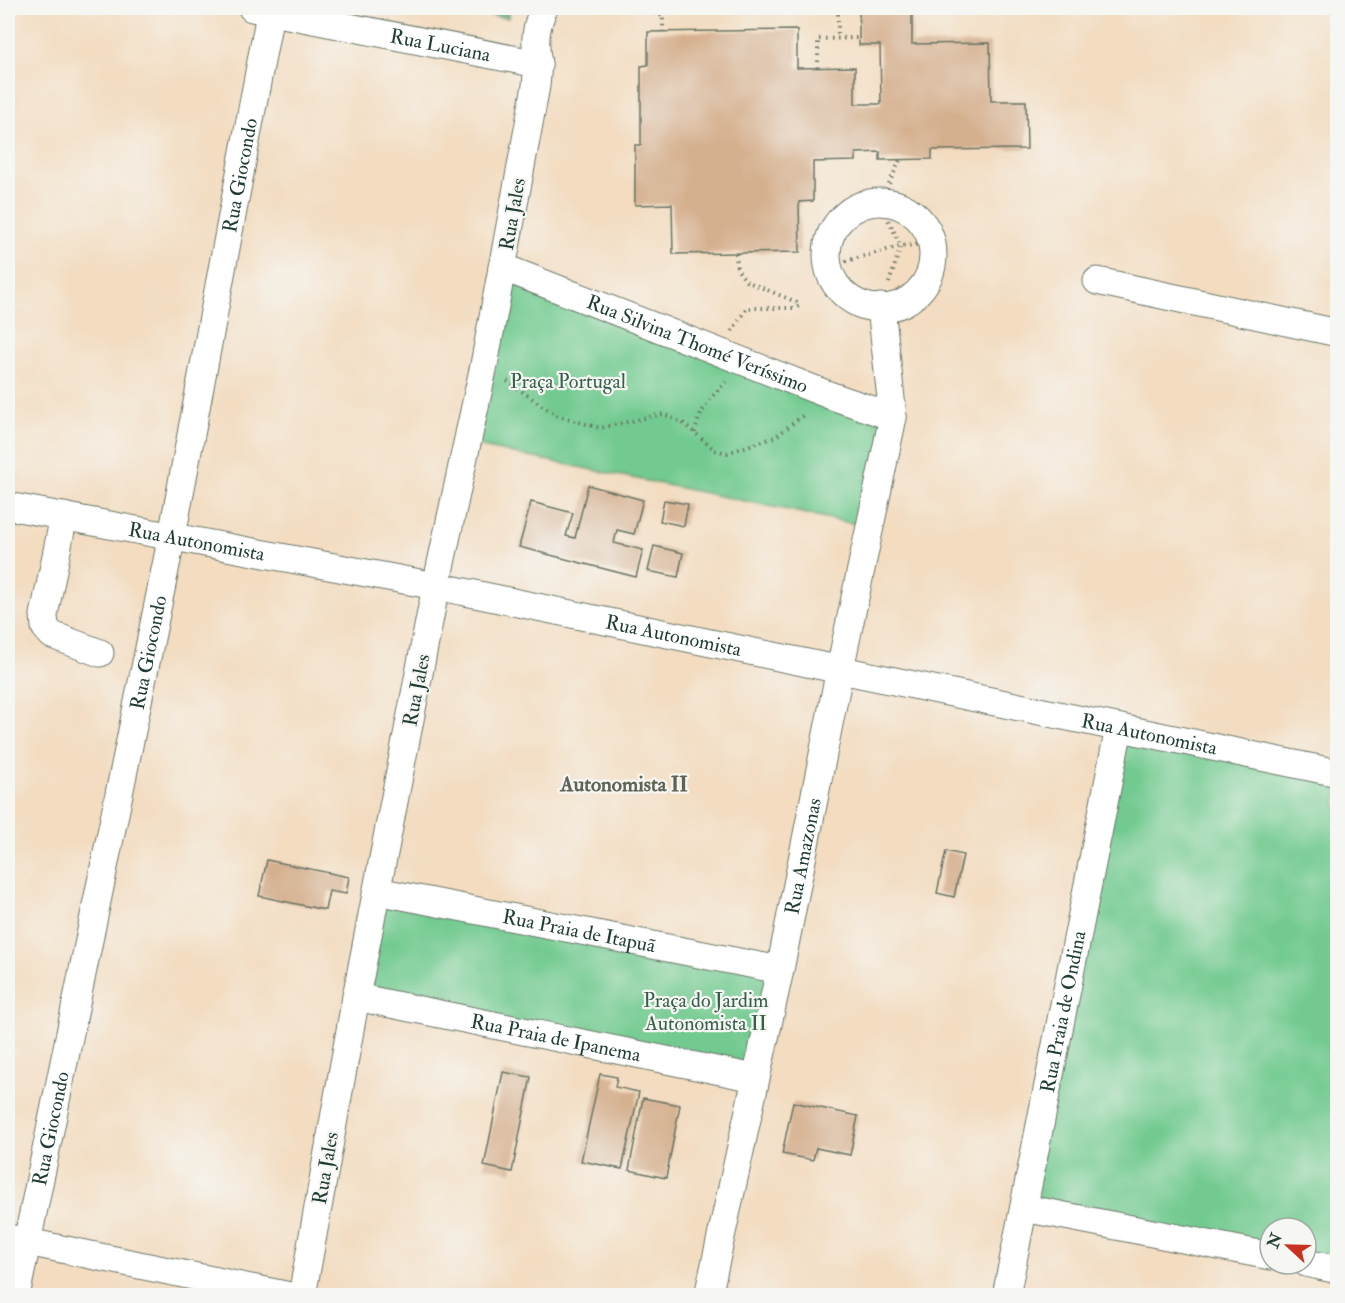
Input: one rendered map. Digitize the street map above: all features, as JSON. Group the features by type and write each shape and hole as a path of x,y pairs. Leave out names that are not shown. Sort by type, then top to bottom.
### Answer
{"street":[{"name":"Rua Jales","path":"302,1296 356,997 436,586 484,365 537,75 534,44 537,25 544,8"},
{"name":"Rua Luciana","path":"264,9 537,75"},
{"name":"Rua Giocondo","path":"16,1296 17,1240 172,536 264,9"},
{"path":"869,202 890,202 910,210 924,224 932,244 933,264 925,284 910,299 891,307 870,308 851,300 836,285 828,266 828,245 836,226 850,211 869,202"},
{"name":"Rua Silvina Thomé Veríssimo","path":"502,267 829,395 893,417"},
{"path":"1097,281 1338,333"},
{"name":"Rua Amazonas","path":"708,1296 780,970 893,417 881,307"},
{"name":"Rua Autonomista","path":"8,506 436,586 1338,773"},
{"path":"64,516 44,615 45,627 52,635 100,653"},
{"name":"Rua Praia de Ondina","path":"1006,1296 1119,728"},
{"name":"Rua Praia de Itapuã","path":"378,891 780,970"},
{"name":"Rua Praia de Ipanema","path":"356,997 756,1078"},
{"path":"1024,1208 1258,1254"},
{"path":"17,1240 290,1296"},
{"path":"1318,1266 1338,1270"}],"path":[{"path":"637,8 663,16 663,32"},
{"path":"838,8 838,38"},
{"path":"818,68 818,39 859,38"},
{"path":"881,307 901,246 880,202 900,160"},
{"path":"828,266 901,246 932,244"},
{"path":"719,351 747,308 795,308 799,306 796,302 746,280 737,269 736,253"},
{"path":"694,434 696,423 708,400 744,362"},
{"path":"484,365 556,415 600,428 663,414 683,423 714,450 727,453 775,437 829,395"}],"green space":[{"path":"438,8 509,8 508,18"},
{"name":"Praça Portugal","path":"502,267 893,417 871,527 467,444"},
{"path":"1119,728 1337,773 1337,1270 1318,1266 1318,1216 1258,1216 1258,1254 1024,1208"},
{"name":"Praça do Jardim Autonomista II","path":"377,891 780,970 755,1078 356,997"}],"building":[{"path":"859,8 912,8 912,44 990,43 991,101 1026,101 1027,149 932,150 932,159 880,160 880,152 856,153 856,161 813,162 813,201 799,202 800,252 673,254 672,204 635,205 635,145 641,145 641,66 648,65 648,32 797,30 797,68 855,67 855,104 881,104 880,45 859,45"},
{"path":"588,485 643,500 634,534 617,530 614,543 643,550 636,577 519,547 531,502 573,513 566,536 575,538"},
{"path":"664,500 688,504 684,526 660,521"},
{"path":"654,546 683,553 678,577 648,571"},
{"path":"946,851 963,855 954,897 937,893"},
{"path":"267,860 349,877 346,894 329,891 325,910 259,896"},
{"path":"503,1072 531,1077 512,1172 484,1166"},
{"path":"600,1074 617,1077 615,1087 639,1092 622,1169 581,1161"},
{"path":"643,1098 680,1105 666,1178 629,1170"},
{"path":"793,1102 858,1116 850,1155 816,1148 813,1160 782,1154"}],"district":[{"name":"Autonomista II","path":"624,784"}]}
